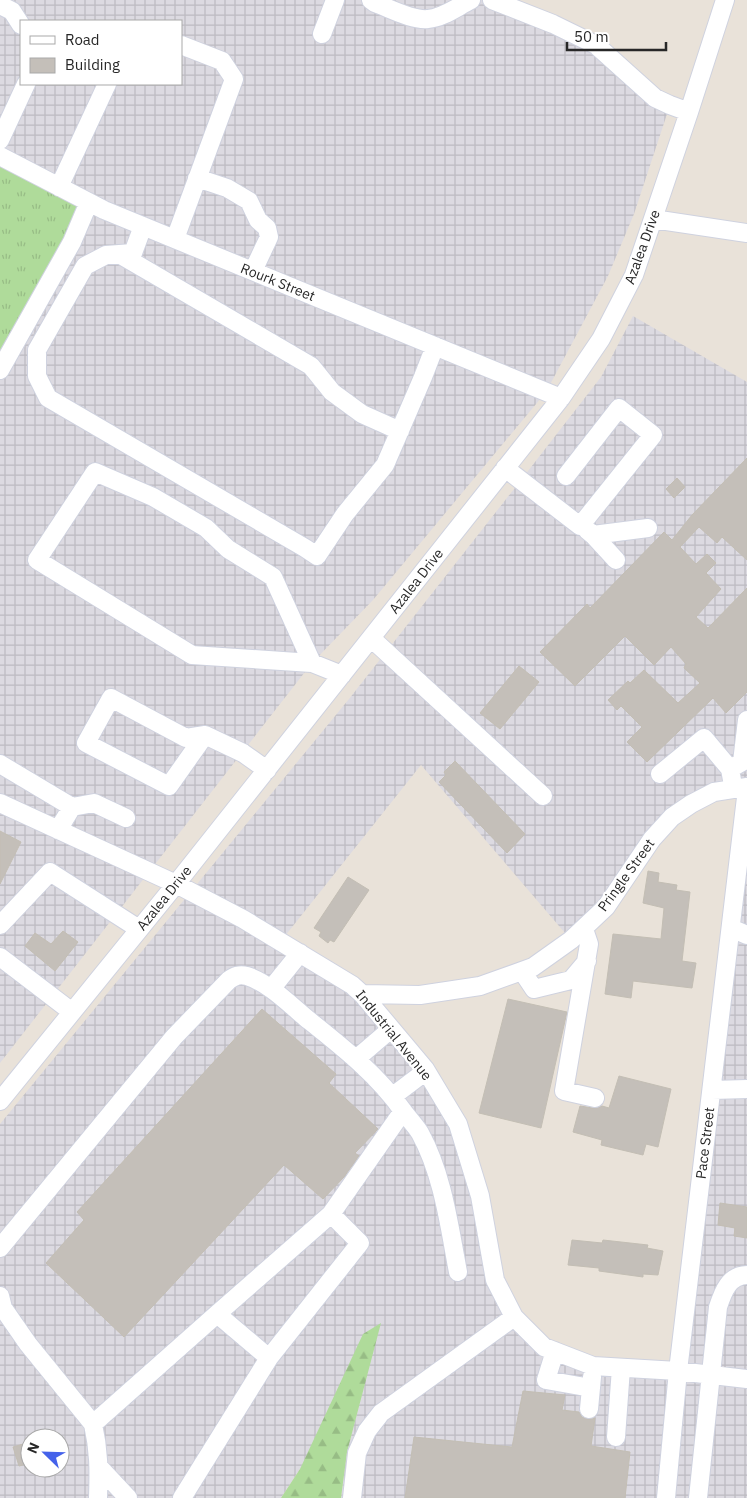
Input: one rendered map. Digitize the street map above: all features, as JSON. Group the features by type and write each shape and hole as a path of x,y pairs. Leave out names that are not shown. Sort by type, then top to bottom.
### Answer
{"street":[{"path":"322,34 335,0"},
{"path":"371,0 414,18 426,20 438,17 471,0"},
{"path":"492,0 553,24 596,45 655,98 689,112"},
{"name":"Azalea Drive","path":"0,1101 176,884 561,398 601,338 634,275 725,0"},
{"path":"0,5 12,11 20,23"},
{"path":"175,239 234,79 222,61 182,44"},
{"path":"0,140 26,85"},
{"path":"59,187 107,85"},
{"name":"Rourk Street","path":"0,156 104,210 561,398"},
{"path":"196,178 227,188 249,200 258,220 267,228 268,237 253,271"},
{"path":"0,370 72,242 89,202"},
{"path":"653,218 747,233"},
{"path":"144,226 133,253 106,255 85,266 37,350 37,376 48,398 317,556 345,514 384,465 423,378 434,346"},
{"path":"119,254 311,366 332,392 362,414 400,431"},
{"path":"566,476 619,408 653,435 586,530"},
{"path":"505,468 586,530 616,560"},
{"path":"312,663 273,577 228,549 206,528 153,497 95,472 37,560 192,655 312,663 342,675"},
{"path":"586,530 648,528"},
{"path":"370,638 542,796"},
{"path":"204,734 169,786 86,743 111,698 186,738 204,734 243,752 266,770"},
{"name":"Pace Street","path":"666,1498 678,1371 730,928 742,872 742,789 732,779 740,764 747,720"},
{"path":"660,774 704,738 740,764"},
{"path":"0,764 72,807 94,803 126,818"},
{"name":"Pringle Street","path":"362,994 420,995 480,986 533,967 571,940 606,907 652,839 672,817 714,792 742,789"},
{"name":"Industrial Avenue","path":"0,803 176,884 243,919 352,985 362,994 426,1071 458,1124 480,1196 495,1280 514,1317 544,1347 593,1366 678,1371 747,1379"},
{"path":"58,830 72,807"},
{"path":"0,925 50,872 139,929"},
{"path":"584,928 589,944 587,961 564,1091 595,1098"},
{"path":"730,928 747,935"},
{"path":"271,988 300,953"},
{"path":"0,956 72,1012"},
{"path":"522,971 534,989 571,980 587,961"},
{"path":"0,1248 174,1037 229,980 237,975 246,976 271,988 356,1059 393,1096 419,1132 434,1164 444,1202 458,1272"},
{"path":"356,1059 391,1028"},
{"path":"393,1096 426,1071"},
{"path":"712,1090 747,1089"},
{"path":"93,1424 332,1214 403,1111"},
{"path":"182,1498 269,1358 360,1244 332,1214"},
{"path":"698,1498 718,1307 722,1293 731,1281 741,1275 747,1275"},
{"path":"0,1296 3,1308 28,1344 93,1424 98,1447 98,1498"},
{"path":"217,1314 269,1358"},
{"path":"352,1498 357,1453 367,1431 381,1413 514,1317"},
{"path":"556,1351 546,1380 591,1388"},
{"path":"589,1409 593,1366"},
{"path":"616,1437 621,1368"},
{"path":"99,1467 128,1498"}],"shaded area":[{"path":"0,0 492,0 553,24 670,105 634,214 608,276 546,392 373,600 312,663 0,1063"},
{"path":"633,316 747,382 747,787 691,804 571,940 421,765 281,941 352,985 458,1124 495,1280 544,1347 593,1366 678,1371 747,789 747,1498 341,1498 347,1452 380,1324 300,1469 281,1498 0,1498 0,1124 349,699 601,377"}],"green space":[{"path":"0,156 89,202 0,370"},
{"path":"381,1323 347,1452 341,1498 281,1498 300,1469 363,1334"}],"building":[{"path":"747,458 747,560 722,537 717,543 699,527 680,547 696,564 707,554 716,563 706,573 721,589 696,617 708,628 747,588 747,692 726,713 713,698 647,762 627,742 642,727 621,706 617,710 608,700 628,681 630,683 644,670 678,703 700,683 684,668 686,664 671,647 654,665 625,636 575,686 540,652 587,604 590,608 664,532 672,540 692,515"},
{"path":"677,478 685,487 674,498 666,489"},
{"path":"519,666 539,682 500,729 480,713"},
{"path":"455,761 525,834 507,853 439,782 446,775 444,772"},
{"path":"0,831 21,842 0,884"},
{"path":"648,871 659,873 658,882 677,885 676,890 690,892 682,961 696,963 692,988 633,981 631,998 605,994 613,934 661,939 664,908 643,903"},
{"path":"348,877 369,890 334,942 330,940 328,943 319,936 321,932 314,928"},
{"path":"63,931 78,942 55,971 25,946 35,933 51,944"},
{"path":"508,999 567,1012 541,1128 479,1113"},
{"path":"262,1009 336,1074 329,1083 378,1129 355,1153 359,1156 344,1177 323,1199 284,1165 124,1337 46,1263 84,1220 77,1212"},
{"path":"619,1076 671,1089 658,1147 646,1144 643,1155 601,1145 602,1140 573,1132 580,1106 593,1108 602,1106 609,1108"},
{"path":"720,1203 747,1207 747,1238 734,1236 735,1228 718,1225"},
{"path":"572,1240 602,1243 603,1240 648,1245 647,1248 663,1251 658,1275 643,1274 643,1277 599,1271 599,1268 568,1265"},
{"path":"523,1391 565,1395 562,1410 579,1412 582,1417 588,1419 595,1418 591,1446 630,1452 625,1498 405,1498 414,1437 512,1447"},
{"path":"20,1445 20,1466 19,1466 13,1447"}]}
